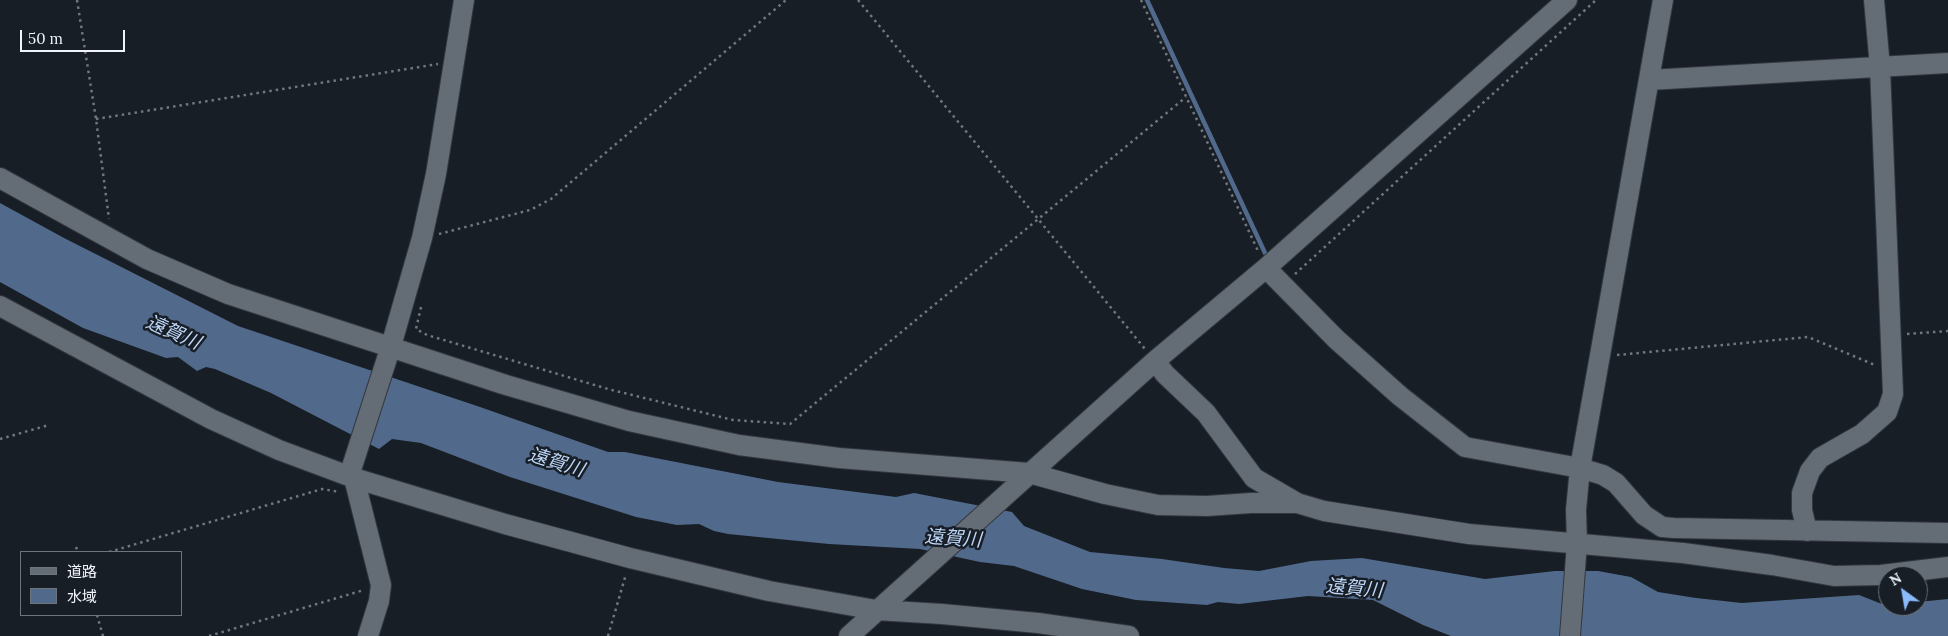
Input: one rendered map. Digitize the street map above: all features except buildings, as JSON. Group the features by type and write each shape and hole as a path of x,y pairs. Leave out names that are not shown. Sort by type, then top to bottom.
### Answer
{"street":[{"path":"368,636 379,601 381,585 353,480 422,238 436,174 464,0"},
{"path":"849,636 1155,361 1266,268 1567,0"},
{"path":"1570,636 1577,548 1576,510 1580,468 1601,357 1662,0"},
{"path":"1807,531 1802,510 1802,493 1810,471 1820,458 1862,434 1887,412 1893,394 1880,67 1874,0"},
{"path":"1649,80 1948,63"},
{"path":"0,178 146,259 228,294 390,349 629,421 739,445 1024,478 1158,505 1207,506 1251,503 1297,503"},
{"path":"1266,268 1336,339 1400,396 1465,448 1580,468 1603,474 1616,483 1644,515 1662,526 1674,528 1948,533"},
{"path":"0,306 211,420 353,480 630,558 769,591 883,604 942,614 1038,623 1129,636"},
{"path":"1155,361 1165,374 1206,413 1254,478 1297,503 1324,511 1469,534 1577,548 1692,554 1834,576 1881,575 1948,568"}],"path":[{"path":"77,0 96,119 109,221"},
{"path":"422,238 523,212 551,199 786,0"},
{"path":"858,0 1155,361"},
{"path":"1141,0 1266,268"},
{"path":"1285,287 1297,271 1596,0"},
{"path":"96,119 454,62"},
{"path":"422,301 416,329 427,335 608,389 732,420 790,424 1186,97"},
{"path":"1891,335 1948,331"},
{"path":"1601,357 1808,337 1892,372"},
{"path":"0,439 49,425"},
{"path":"111,551 353,480"},
{"path":"76,547 78,551"},
{"path":"608,636 630,558"},
{"path":"209,636 381,585"},
{"path":"97,616 103,636"}],"water":[{"name":"遠賀川","path":"0,203 64,238 238,326 608,452 625,452 778,482 896,497 914,493 1012,512 1024,526 1090,552 1162,559 1224,568 1259,571 1311,561 1362,558 1485,579 1555,571 1598,571 1631,577 1658,592 1742,603 1859,595 1878,602 1878,616 1928,616 1928,601 1948,599 1948,636 1451,636 1423,625 1373,600 1308,596 1239,604 1218,602 1207,605 1136,600 1082,589 1014,566 980,562 920,549 829,544 728,534 714,531 699,524 677,525 636,517 510,477 421,443 392,439 379,449 271,393 215,369 206,367 197,371 178,357 166,358 83,328 0,282"}],"waterway":[{"path":"1147,0 1265,253"}]}
